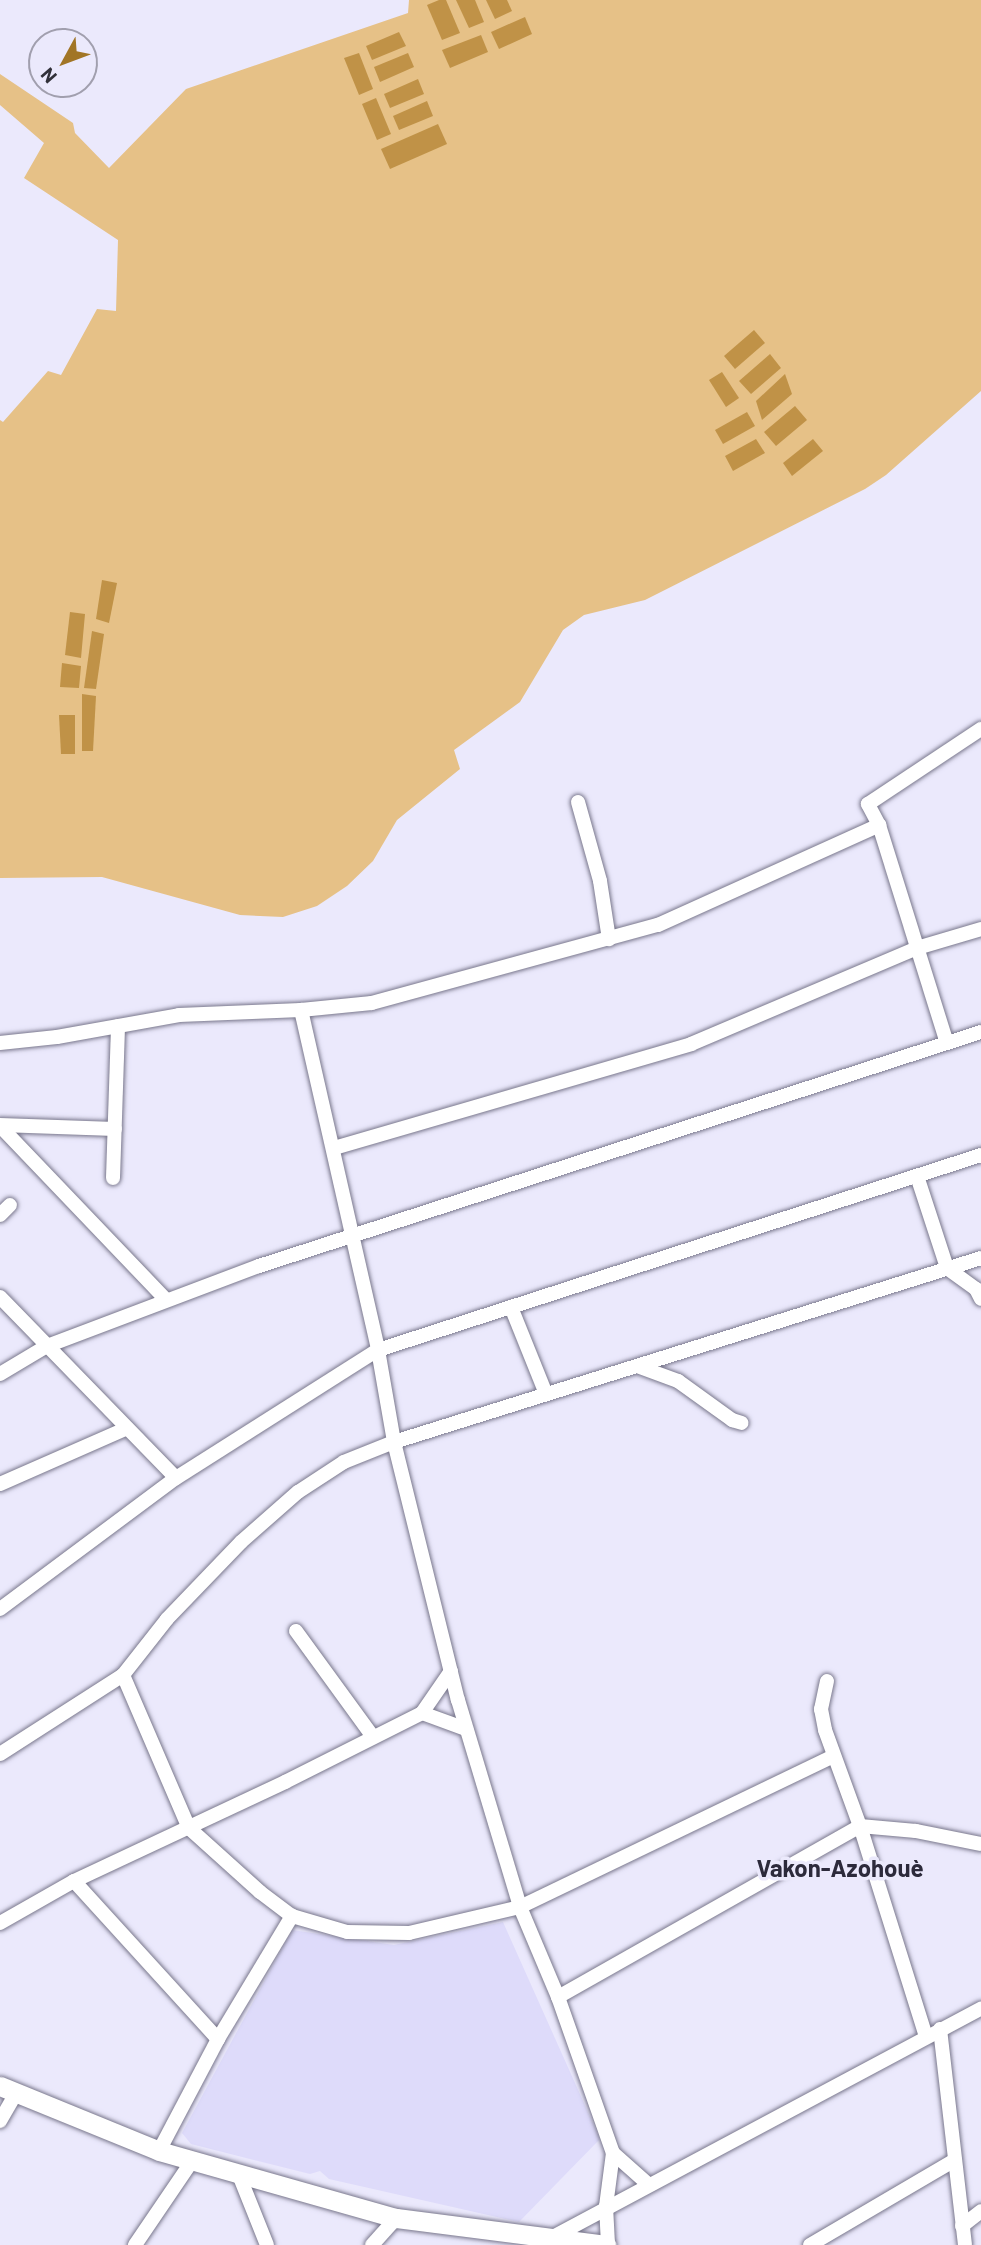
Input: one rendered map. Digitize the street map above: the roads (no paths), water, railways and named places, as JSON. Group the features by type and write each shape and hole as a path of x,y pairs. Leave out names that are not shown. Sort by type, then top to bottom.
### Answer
{"main road":[{"path":"8,2089 159,2151 396,2218 607,2245"}],"street":[{"path":"947,1043 879,825 868,804 981,729"},
{"path":"578,802 600,881 608,939"},
{"path":"0,1042 179,1015 301,1010 372,1003 658,925 879,825"},
{"path":"334,1148 691,1044 917,948 981,929"},
{"path":"301,1010 378,1350 394,1442 466,1728 520,1907 558,1997 613,2153 606,2206 607,2245"},
{"path":"113,1178 118,1026"},
{"path":"0,1374 47,1346 166,1300 353,1236 981,1032"},
{"path":"0,1126 115,1129"},
{"path":"0,1126 166,1300"},
{"path":"1,1607 176,1478 378,1350 981,1155"},
{"path":"916,1176 947,1268 976,1289 981,1299"},
{"path":"0,1754 123,1675 167,1619 220,1564 299,1492 344,1462 394,1442 981,1258"},
{"path":"0,1297 125,1429 176,1478"},
{"path":"510,1307 545,1394"},
{"path":"637,1366 678,1381 732,1420 742,1423"},
{"path":"0,1483 125,1429"},
{"path":"296,1631 373,1737"},
{"path":"0,1923 74,1881 189,1828 422,1713 451,1671"},
{"path":"123,1675 189,1828 260,1892 292,1916 347,1932 409,1933 520,1907 834,1756"},
{"path":"827,1681 821,1709 834,1756 860,1826 926,2037"},
{"path":"422,1713 466,1728"},
{"path":"558,1997 860,1826 916,1831 981,1844"},
{"path":"74,1881 218,2039"},
{"path":"159,2151 218,2039 292,1916"},
{"path":"553,2237 606,2206 981,2008"},
{"path":"940,2029 965,2245"},
{"path":"0,2121 8,2089"},
{"path":"613,2153 648,2184"},
{"path":"810,2245 955,2160"},
{"path":"135,2245 192,2161"},
{"path":"239,2175 267,2245"},
{"path":"962,2226 981,2211"},
{"path":"372,2245 396,2218"}],"district":[{"name":"Vakon-Azohouè","path":"840,1868"}]}
